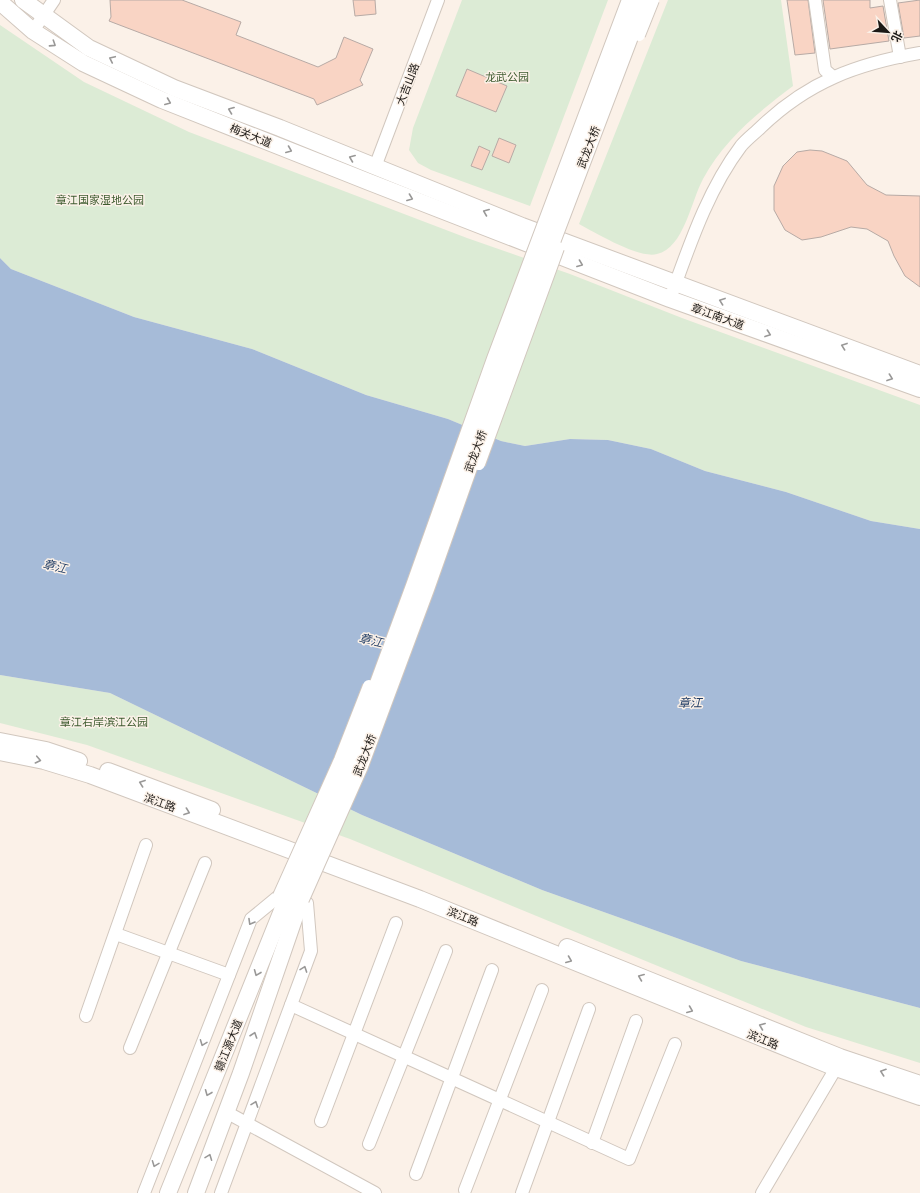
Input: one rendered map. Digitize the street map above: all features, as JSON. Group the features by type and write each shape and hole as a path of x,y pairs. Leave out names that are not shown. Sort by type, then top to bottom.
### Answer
{"main road":[{"name":"梅关大道","path":"23,0 89,48 174,88 375,167 520,233"},
{"name":"武龙大桥","path":"294,899 349,762 495,359 630,0"},
{"name":"武龙大桥","path":"294,899 363,759 426,589 506,363 644,0"},
{"name":"梅关大道","path":"0,2 33,31 83,64 162,100 520,233"},
{"name":"章江南大道","path":"520,233 676,284 920,374"},
{"name":"章江南大道","path":"520,233 670,299 920,389"},
{"name":"滨江路","path":"0,741 46,750 144,783 431,892 840,1057 920,1084"},
{"name":"滨江路","path":"0,752 44,761 90,775 420,899 836,1068 920,1097"},
{"name":"赣江源大道","path":"196,1193 226,1112 294,899"},
{"name":"赣江源大道","path":"168,1193 294,899"}],"street":[{"path":"33,31 54,0"},
{"name":"大吉山路","path":"375,167 438,0"},
{"path":"221,1193 248,1124 311,951 294,899 340,760 394,621 622,0"},
{"path":"144,1193 251,919 294,899 367,766 524,339 653,0"},
{"path":"815,0 825,70 834,77"},
{"path":"890,0 900,57"},
{"path":"670,299 698,225 727,168 742,145 780,108 834,77 880,60 920,53"},
{"path":"86,1016 146,845"},
{"path":"130,1048 204,863"},
{"path":"321,1121 396,923"},
{"path":"116,934 229,975"},
{"path":"369,1144 446,951"},
{"path":"416,1174 492,970"},
{"path":"465,1190 542,990"},
{"path":"291,1006 629,1160 674,1044"},
{"path":"522,1193 589,1009"},
{"path":"592,1143 636,1021"},
{"path":"762,1193 836,1068"},
{"path":"226,1112 375,1193"}],"green space":[{"name":"龙武公园","path":"462,0 608,0 530,206 431,170 418,163 409,150 413,128"},
{"path":"668,0 781,0 793,86 754,117 731,140 711,165 703,179 686,222 674,243 666,250 657,254 649,255 629,249 606,239 579,224"},
{"name":"章江国家湿地公园","path":"0,25 84,82 189,132 467,238 570,274 682,318 920,405 920,529 871,521 786,492 705,471 651,449 608,440 570,439 525,446 501,441 448,419 366,395 252,349 134,317 11,269 0,258"},
{"name":"章江右岸滨江公园","path":"0,675 110,693 362,815 542,890 741,961 920,1008 920,1063 806,1027 350,839 87,745 0,723"}],"water":[{"name":"章江","path":"0,258 11,269 134,317 252,349 366,395 448,419 501,441 525,446 570,439 608,440 651,449 705,471 786,492 871,521 920,529 920,1008 741,961 542,890 362,815 110,693 0,675"}],"building":[{"path":"110,0 182,0 241,22 236,35 318,67 336,58 344,37 373,49 360,80 363,85 317,105 314,99 109,21 111,17"},
{"path":"353,0 375,0 376,14 355,16"},
{"path":"787,0 808,0 815,53 795,55"},
{"path":"823,0 870,0 870,8 883,6 889,41 830,49"},
{"path":"920,0 920,36 904,38 898,3"},
{"path":"467,69 507,86 496,112 456,96"},
{"path":"499,138 516,145 509,163 492,156"},
{"path":"479,146 490,151 482,170 471,166"},
{"path":"810,150 822,151 847,161 867,185 886,195 920,196 920,287 905,276 888,241 867,229 851,227 821,237 802,240 785,230 774,210 774,186 783,166 797,152"}]}
